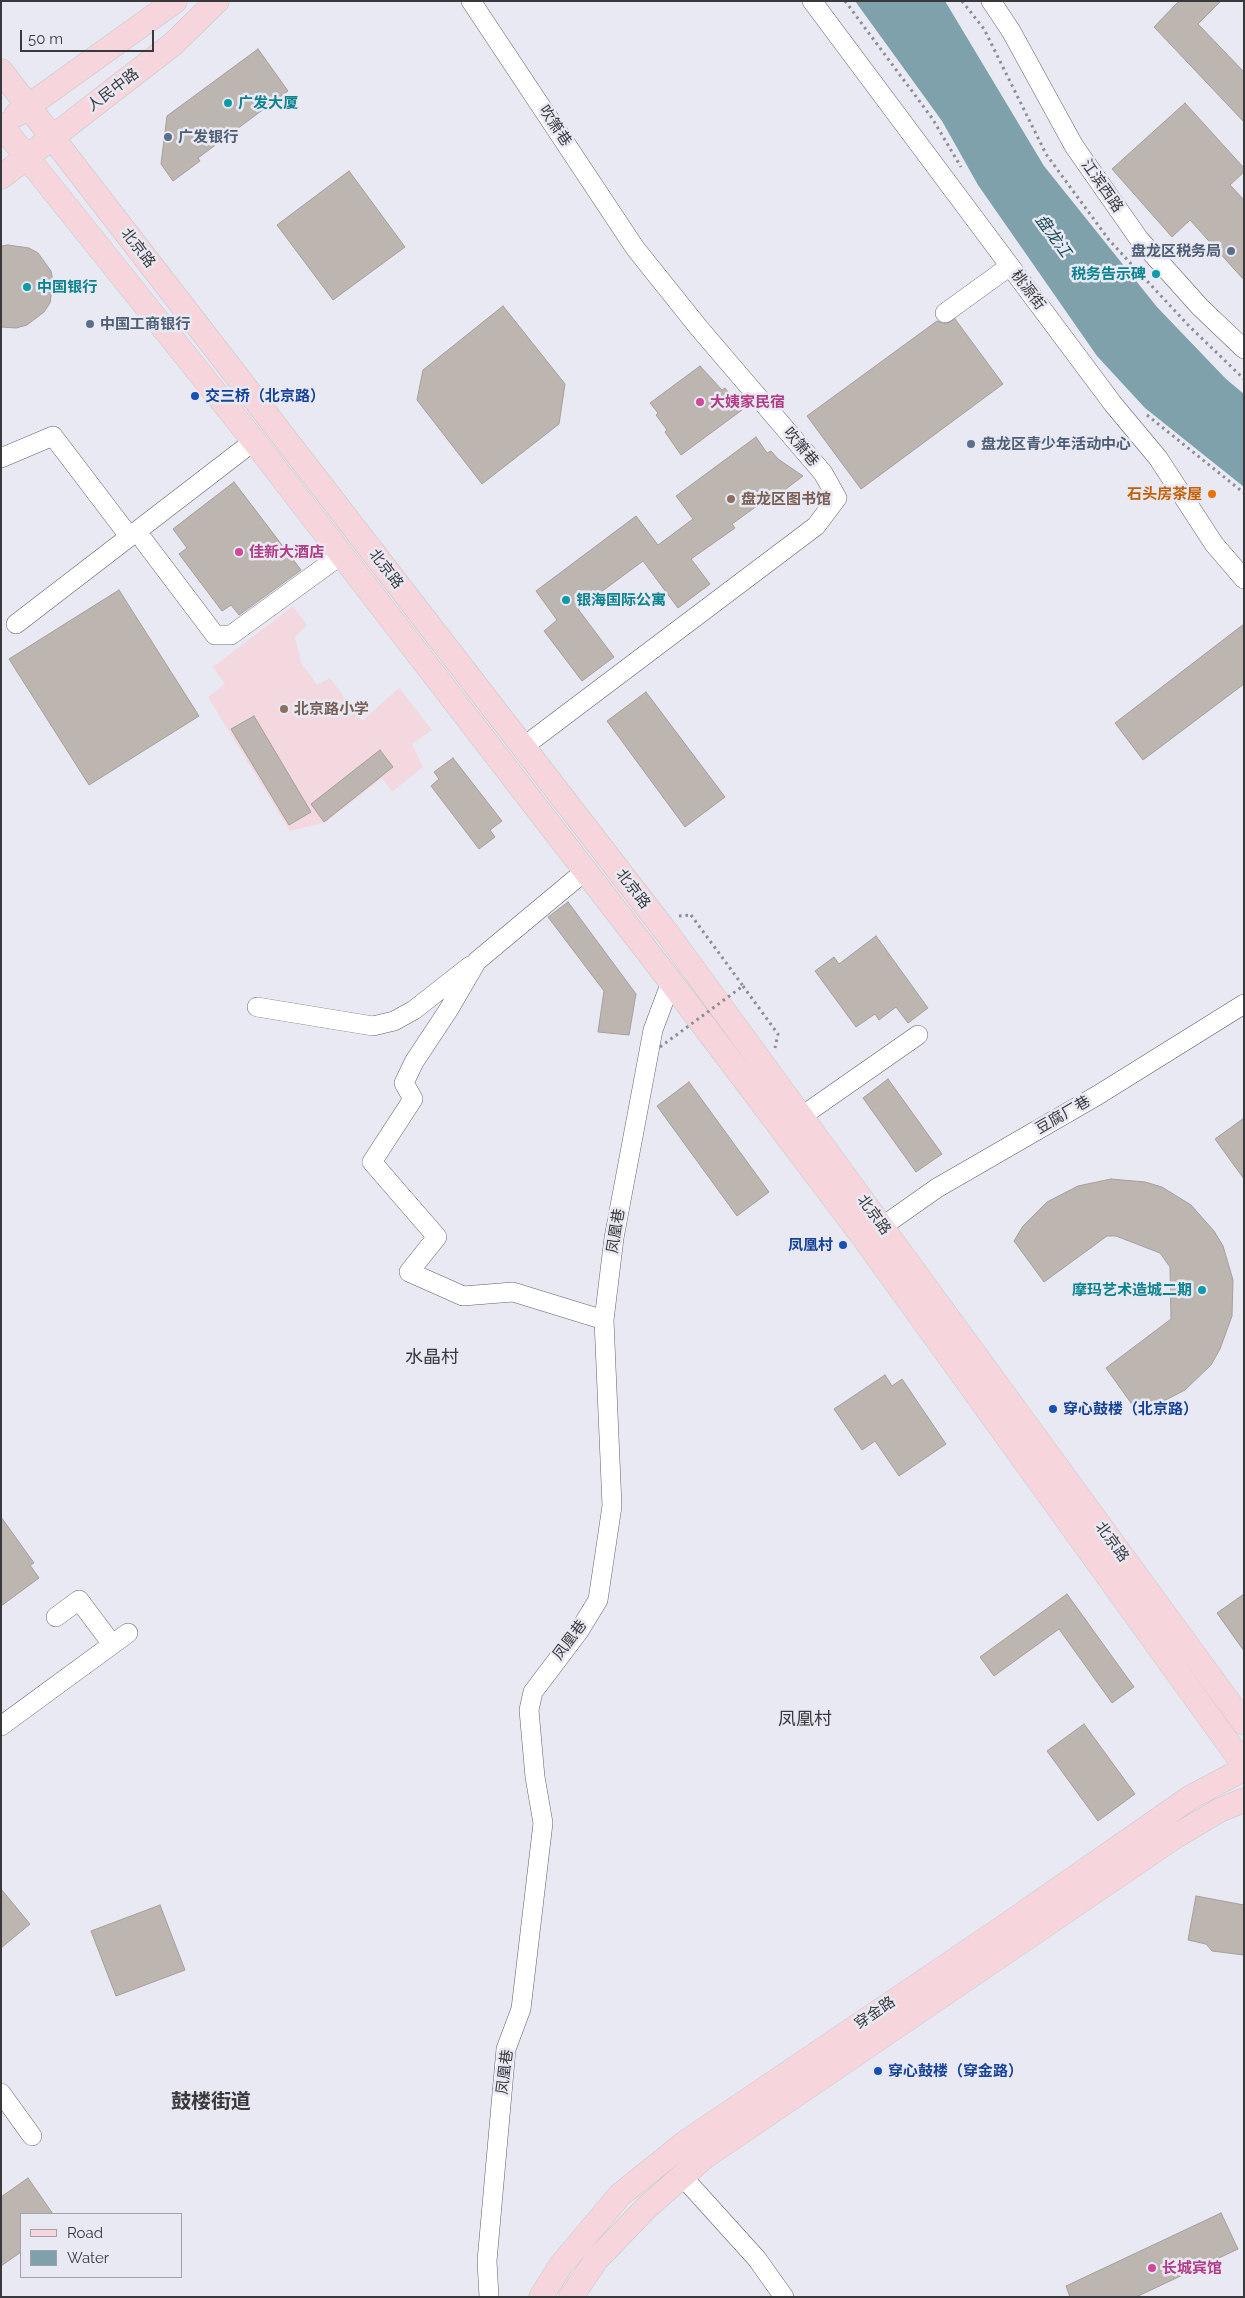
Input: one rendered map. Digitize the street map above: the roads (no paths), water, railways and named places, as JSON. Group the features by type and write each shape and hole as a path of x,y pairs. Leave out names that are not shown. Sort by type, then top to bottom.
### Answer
{"main road":[{"path":"2,126 175,1"},
{"name":"人民中路","path":"1,177 173,44 216,1"},
{"name":"北京路","path":"1,71 668,933 1244,1723"},
{"name":"北京路","path":"2,126 254,441 671,982 864,1238 1244,1764"},
{"name":"穿金路","path":"541,2297 562,2265 620,2194 686,2142 1001,1929 1191,1797 1244,1769"},
{"name":"穿金路","path":"578,2294 597,2259 647,2207 703,2158 1176,1836 1220,1810 1244,1800"}],"street":[{"name":"吹箫巷","path":"471,1 635,248 698,328 823,474 837,498 816,526 523,747"},
{"name":"桃源街","path":"812,1 1113,404 1158,458 1214,544 1244,578"},
{"name":"江滨西路","path":"991,1 1011,31 1074,146 1139,239 1200,307 1244,349"},
{"path":"945,313 1010,266"},
{"path":"1,458 53,436 216,636 231,635 341,555"},
{"path":"16,624 137,539 254,441"},
{"path":"256,1007 372,1026 394,1021 414,1010 477,961 585,871"},
{"path":"477,961 449,1009 414,1062 404,1083 413,1099 372,1162 437,1237 409,1272 463,1296 513,1292 604,1320"},
{"name":"凤凰巷","path":"489,2297 488,2261 506,2049 521,2009 542,1823 535,1777 529,1710 533,1692 579,1631 598,1600 612,1506 604,1320 614,1238 653,1030 671,982"},
{"name":"豆腐厂巷","path":"882,1226 937,1188 1098,1095 1244,1004"},
{"path":"802,1116 918,1035"},
{"path":"56,1617 79,1600 112,1644"},
{"path":"1,1726 128,1633"},
{"path":"1,2093 32,2136"},
{"path":"682,2176 757,2259 784,2297"}],"water":[{"name":"盘龙江","path":"855,1 945,1 1044,166 1157,307 1226,379 1244,394 1244,487 1145,408 1097,356 978,185 942,121"}],"place":[{"name":"广发大厦","path":"228,103"},
{"name":"广发银行","path":"168,137"},
{"name":"盘龙区税务局","path":"1231,251"},
{"name":"税务告示碑","path":"1156,274"},
{"name":"中国银行","path":"27,287"},
{"name":"中国工商银行","path":"90,324"},
{"name":"交三桥（北京路）","path":"195,396"},
{"name":"大姨家民宿","path":"700,402"},
{"name":"盘龙区青少年活动中心","path":"971,444"},
{"name":"石头房茶屋","path":"1212,494"},
{"name":"盘龙区图书馆","path":"731,499"},
{"name":"佳新大酒店","path":"239,552"},
{"name":"银海国际公寓","path":"566,600"},
{"name":"北京路小学","path":"284,709"},
{"name":"凤凰村","path":"843,1245"},
{"name":"摩玛艺术造城二期","path":"1202,1290"},
{"name":"穿心鼓楼（北京路）","path":"1053,1409"},
{"name":"穿心鼓楼（穿金路）","path":"878,2071"},
{"name":"长城宾馆","path":"1152,2268"}],"district":[{"name":"水晶村","path":"432,1358"},
{"name":"凤凰村","path":"805,1720"},
{"name":"鼓楼街道","path":"211,2102"}]}
